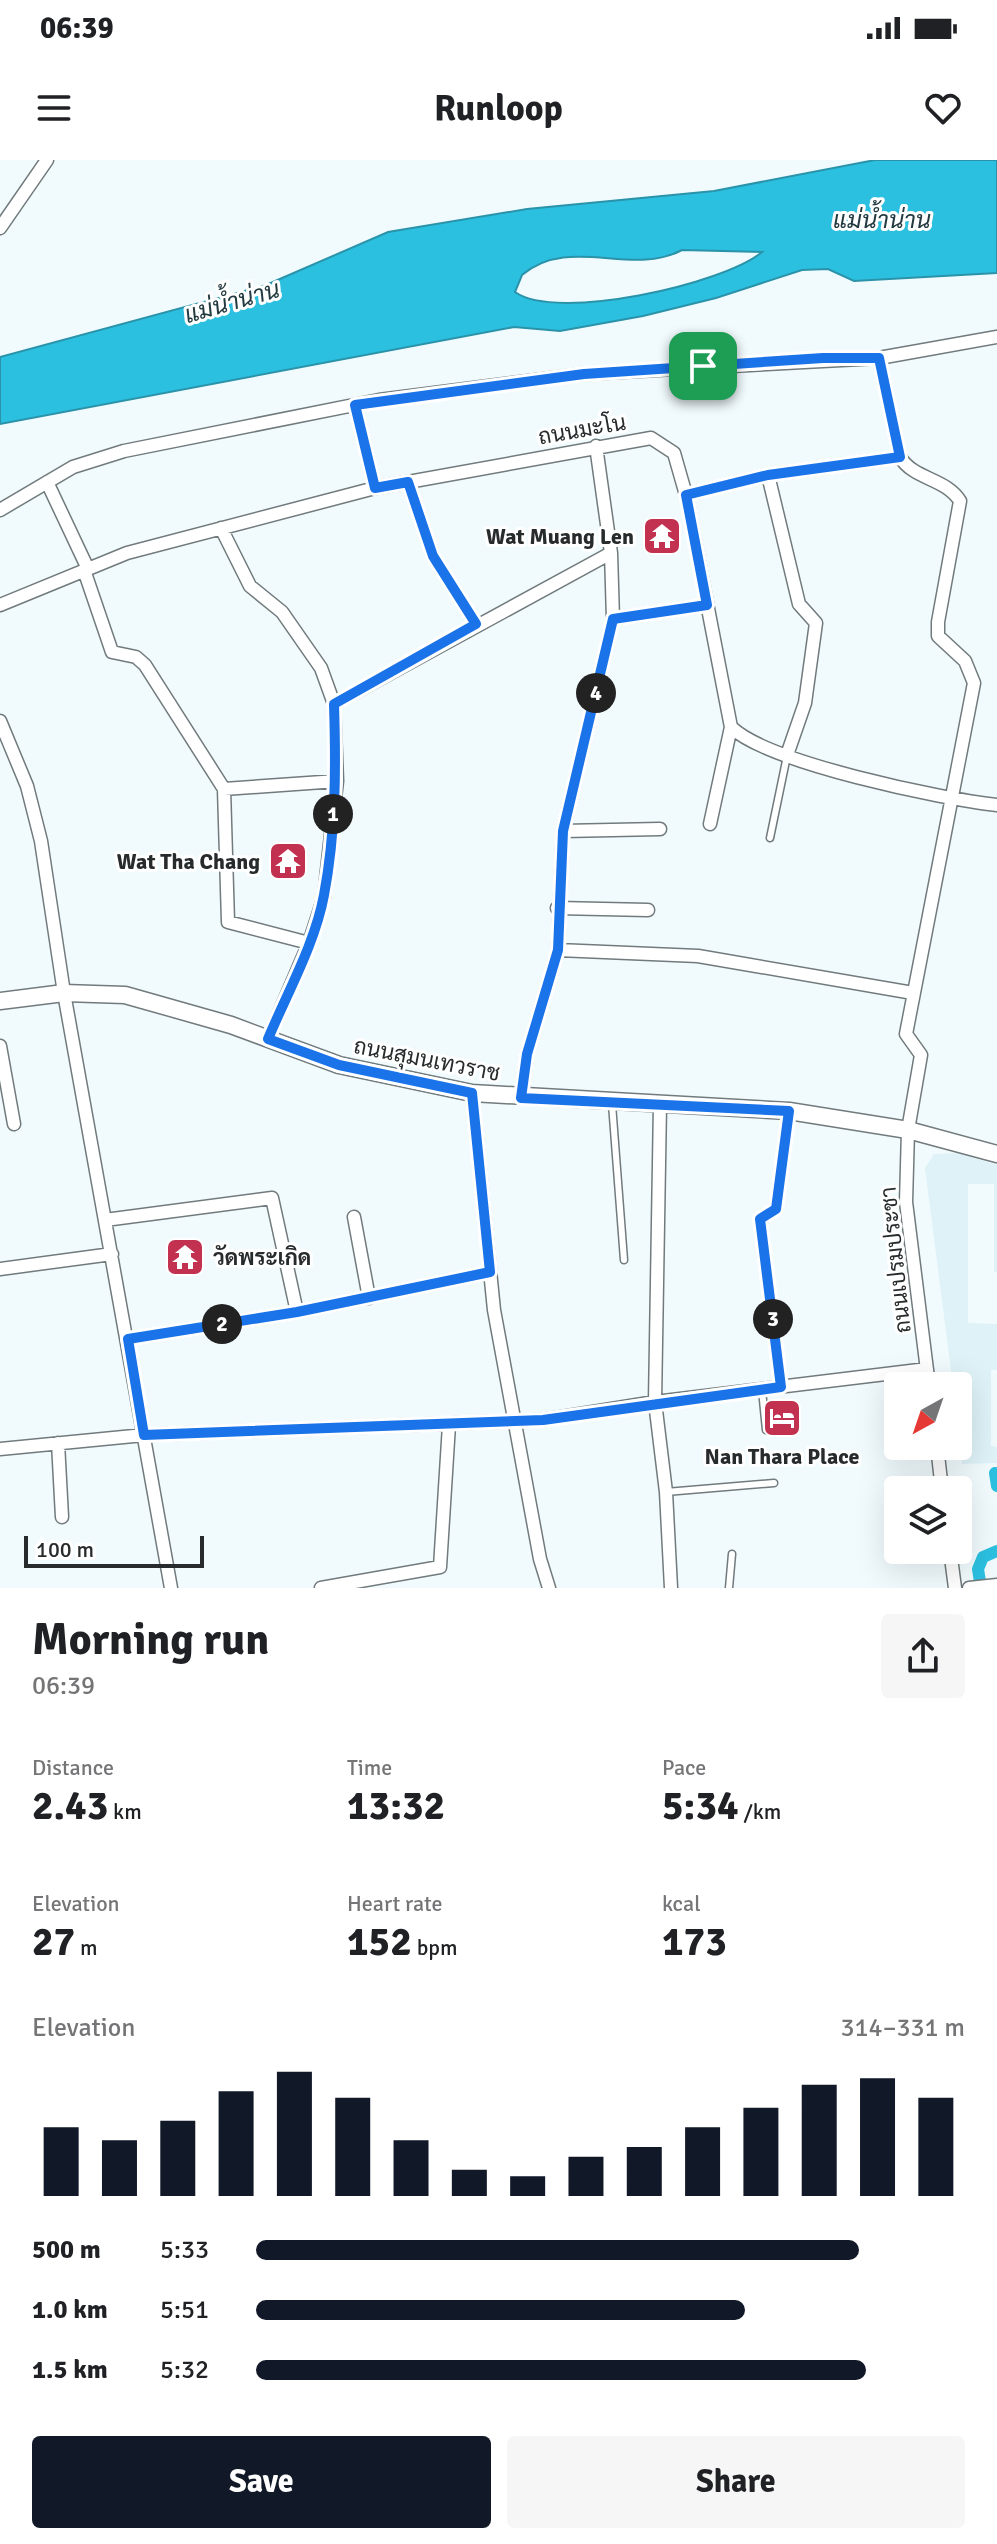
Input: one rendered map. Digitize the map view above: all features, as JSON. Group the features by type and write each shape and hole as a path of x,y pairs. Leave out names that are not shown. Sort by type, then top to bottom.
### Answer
{"street":[{"path":"0,228 47,160"},
{"path":"0,510 73,467 124,451 355,405 584,374 879,358 997,337"},
{"path":"686,495 768,475 900,457 879,358"},
{"path":"355,405 375,488"},
{"name":"ถนนมะโน","path":"0,605 127,553 375,488 651,438 674,453 686,495 731,727"},
{"path":"521,1098 527,1054 558,950 557,908 563,831 613,619 611,553 596,446"},
{"name":"ถนนเปรมประชา","path":"900,457 907,470 954,492 960,501 938,636 965,661 974,683 906,1034 921,1055 922,1062 908,1130 906,1202 927,1372"},
{"path":"768,475 799,604 816,623 805,703 787,755"},
{"path":"47,482 86,570 112,652 136,657 145,665 224,789 228,922 309,943"},
{"path":"408,482 433,556 476,624"},
{"path":"221,528 250,586 282,612 321,668 334,704 337,781 324,897 309,943 268,1039"},
{"path":"334,704 611,553"},
{"path":"613,619 707,605"},
{"path":"0,721 27,786 41,841 64,993 171,1588"},
{"path":"731,727 740,736 787,755 870,781 953,801 997,805"},
{"path":"710,824 731,727"},
{"path":"224,789 337,781"},
{"path":"563,831 660,829"},
{"path":"557,908 648,910"},
{"path":"558,950 698,956 913,993"},
{"name":"ถนนสุมนเทวราช","path":"0,1001 64,993 125,995 175,1007 339,1065 472,1093 789,1111 908,1130 997,1154"},
{"path":"0,1046 14,1124"},
{"path":"472,1093 490,1272 514,1422 549,1588"},
{"path":"660,1104 655,1402 666,1492 671,1588"},
{"path":"105,1220 272,1198 297,1312"},
{"path":"354,1217 369,1298"},
{"path":"0,1269 112,1254"},
{"path":"128,1339 297,1312 490,1272"},
{"path":"0,1449 144,1435 514,1422 927,1369"},
{"path":"321,1588 440,1567 449,1425"},
{"path":"58,1443 62,1517"},
{"path":"952,1564 955,1588"},
{"path":"969,1588 997,1585"}],"lane":[{"path":"770,838 787,755"},
{"path":"612,1101 624,1260"},
{"path":"781,1387 760,1219 776,1209 789,1111"},
{"path":"762,1390 766,1430"},
{"path":"666,1492 774,1483"},
{"path":"729,1588 732,1554"}],"shaded area":[{"path":"957,1153 997,1165 997,1272 994,1272 994,1184 968,1184 968,1323 997,1324 997,1370 991,1370 991,1446 997,1447 997,1463 962,1464 962,1460 972,1460 972,1372 951,1372 925,1168 934,1154"}],"water":[{"name":"แม่น้ำน่าน","path":"875,160 997,160 997,273 854,281 828,269 802,270 716,298 643,316 560,331 514,327 0,424 0,357 266,285 388,232 527,209 714,191","holes":["682,250 762,252 713,276 640,295 566,303 536,300 515,292 522,275 540,264 560,258 643,260"]}],"waterway":[{"path":"995,1473 997,1486"},
{"path":"981,1588 978,1569 983,1557 997,1551"}],"place":[{"name":"Wat Muang Len","path":"662,536"},
{"name":"Wat Tha Chang","path":"288,861"},
{"name":"วัดพระเกิด","path":"185,1257"},
{"name":"Nan Thara Place","path":"782,1418"}],"route":[{"path":"823,358 879,358 900,457 768,475 686,495 707,605 613,619 563,831 557,908 558,950 527,1054 521,1098 789,1111 776,1209 760,1219 781,1387 655,1402 543,1420 144,1435 128,1339 297,1312 490,1272 472,1093 339,1065 268,1039 309,943 324,897 337,781 334,704 476,624 433,556 408,482 375,488 355,405 584,374 703,366 823,358"}]}
